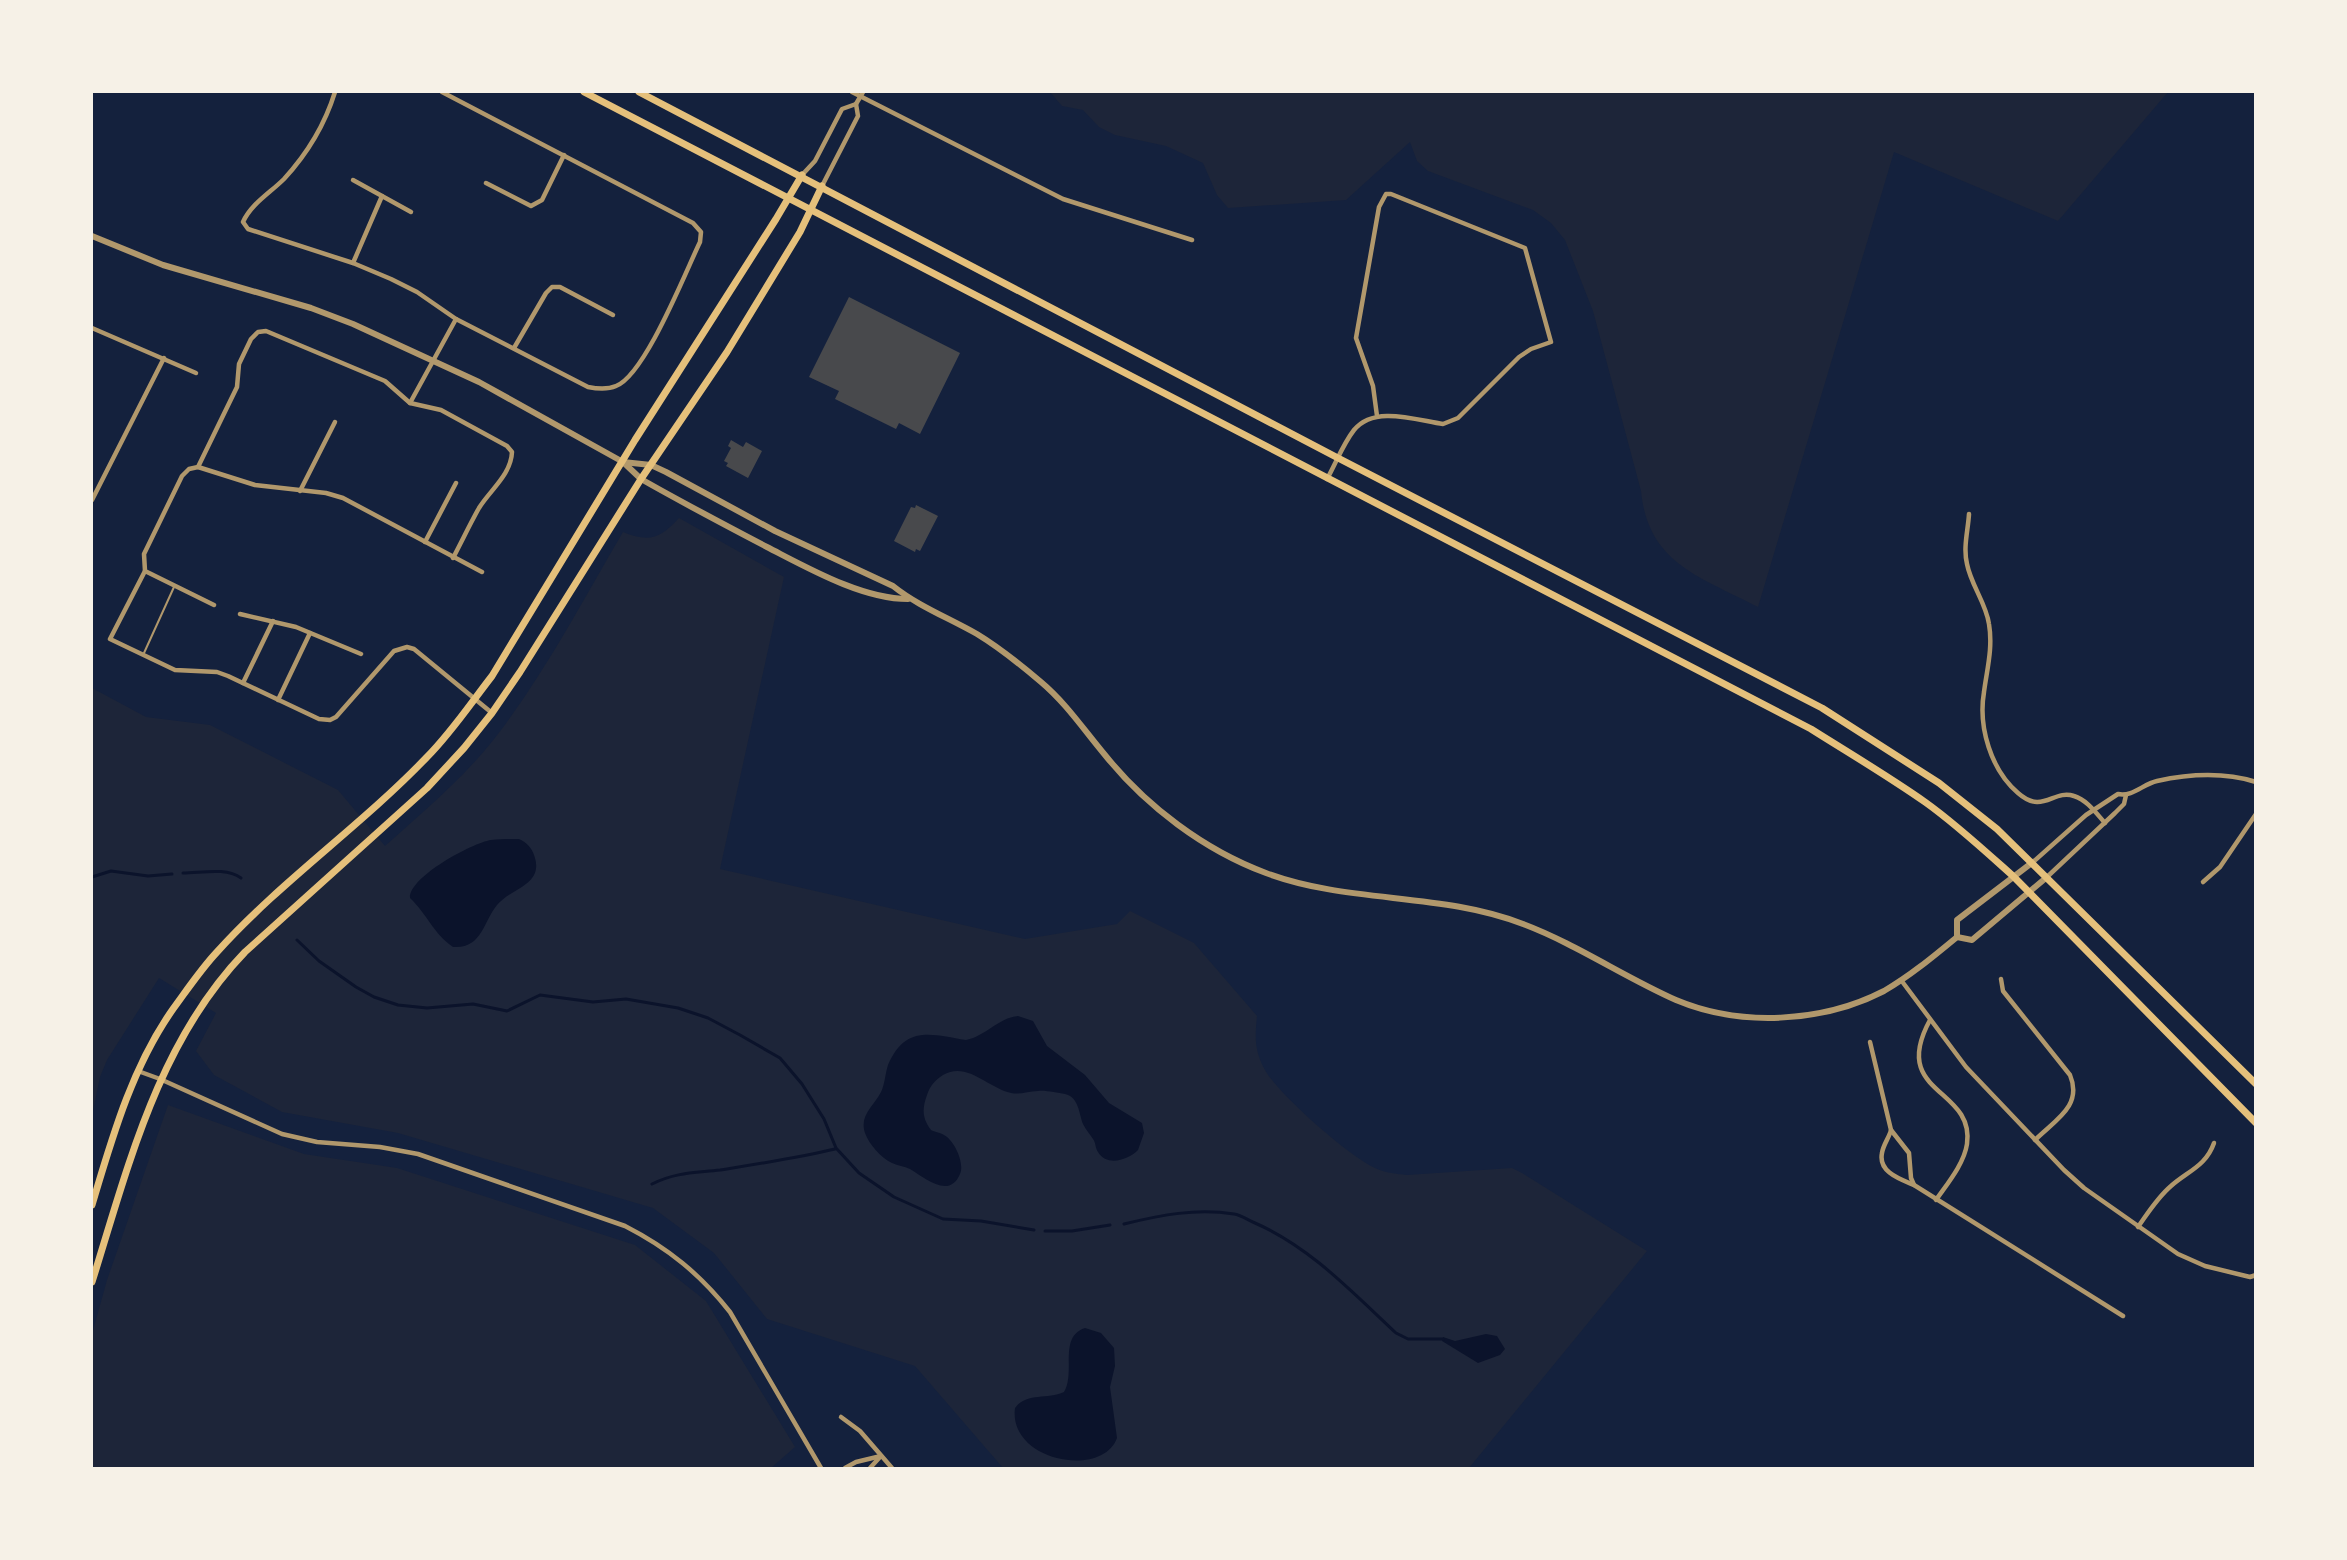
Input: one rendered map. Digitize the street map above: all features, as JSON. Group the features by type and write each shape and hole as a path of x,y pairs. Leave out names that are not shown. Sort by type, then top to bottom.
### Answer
{"main road":[{"path":"584,92 1811,729 1925,802 1981,847 2029,892 2256,1123"},
{"path":"639,92 1822,708 1939,783 1997,829 2256,1084"},
{"path":"92,1205 111,1143 138,1071 172,1011 216,953 245,923 427,757 492,676 802,175"},
{"path":"92,1282 138,1136 160,1079 224,974 275,924 318,888 427,788 492,713 641,479 727,352 800,232 822,186"}],"street":[{"path":"335,92 320,130 303,155 284,179 247,212 243,222 248,229 353,263 417,292 456,319 588,387 602,389 616,386 627,380 650,347 700,242 701,232 693,223 442,92"},
{"path":"852,92 862,94 1063,199 1192,240"},
{"path":"802,175 815,160 842,109 856,104 862,94"},
{"path":"822,186 858,116 856,104"},
{"path":"486,183 531,206 537,204 542,200 564,155"},
{"path":"353,180 411,212"},
{"path":"1327,479 1352,432 1359,425 1377,416 1443,424 1451,422 1519,357 1530,349 1551,342 1525,248 1391,194 1386,194 1379,207 1356,338 1373,386 1377,416"},
{"path":"353,263 382,196"},
{"path":"92,236 163,265 343,320 434,360 479,382 623,462 641,479 807,567 854,587 892,599 909,599"},
{"path":"514,348 546,293 552,287 560,287 613,315"},
{"path":"410,403 456,319"},
{"path":"92,328 196,373"},
{"path":"198,467 237,387 239,364 251,339 258,332 275,333 385,381 410,403 441,410 507,446 512,452 512,459 496,488 481,506 453,558"},
{"path":"92,500 164,358"},
{"path":"300,491 335,422"},
{"path":"623,462 651,465 775,531 893,586 909,599 978,635 1005,653 1057,698 1082,724 1126,779 1151,802 1206,843 1264,873 1330,891 1443,904 1521,923 1679,1001 1734,1016 1766,1018 1798,1016 1831,1010 1866,998 1901,980 1957,937 1972,940 2048,877 2124,804 2126,795"},
{"path":"482,573 343,498 255,485 198,467 189,469 182,476 144,554 145,571 110,639 175,670 217,672 319,719 330,720 336,717 394,651 407,647 414,649 492,713"},
{"path":"424,542 456,483"},
{"path":"1969,514 1965,556 1967,567 1984,606 1991,640 1982,711 1989,748 2006,779 2025,798 2037,802 2070,795 2080,798 2105,823"},
{"path":"145,571 214,606"},
{"path":"240,614 296,627 361,654"},
{"path":"243,683 273,621"},
{"path":"278,700 310,633"},
{"path":"1957,937 1957,920 2033,862 2093,810 2118,794 2126,795 2155,781 2194,776 2234,777 2256,782"},
{"path":"2203,882 2220,867 2256,814"},
{"path":"2001,979 2003,992 2070,1075 2075,1086 2070,1106 2035,1140"},
{"path":"1901,980 1965,1067 2084,1188 2178,1254 2205,1266 2250,1277 2256,1275"},
{"path":"1930,1020 1918,1045 1920,1063 1929,1083 1958,1108 1966,1126 1967,1136 1967,1145 1961,1161 1936,1200"},
{"path":"1870,1042 1891,1130 1909,1154 1911,1178 1914,1185"},
{"path":"138,1071 282,1134 317,1142 418,1154 625,1226 654,1240 692,1269 730,1312 821,1468"},
{"path":"1891,1130 1882,1152 1882,1164 1892,1174 1914,1185 2123,1316"},
{"path":"2138,1227 2157,1200 2209,1156 2214,1143"},
{"path":"841,1417 860,1431 892,1468"},
{"path":"845,1468 856,1462 881,1456"},
{"path":"870,1468 881,1456"}],"lane":[{"path":"143,656 175,586"}],"shaded area":[{"path":"1050,92 2168,92 2058,221 1894,152 1758,607 1681,565 1666,552 1654,536 1646,516 1593,311 1565,240 1551,223 1533,210 1428,171 1417,161 1410,142 1346,200 1228,208 1217,195 1203,163 1166,146 1115,135 1099,127 1083,110 1062,106"},
{"path":"679,518 784,577 720,869 1025,939 1117,924 1130,911 1194,943 1257,1016 1257,1050 1261,1063 1272,1080 1314,1122 1360,1159 1379,1170 1407,1175 1512,1168 1647,1251 1469,1468 1003,1468 915,1366 767,1319 714,1253 653,1208 398,1133 282,1112 214,1075 196,1051 216,1013 159,978 107,1060 100,1077 92,1116 92,688 146,717 210,725 338,790 385,846 458,779 498,734 548,660 623,532 640,537 654,537"},
{"path":"519,839 533,852 535,873 531,879 497,905 476,939 470,944 453,947 440,936 410,898 412,890 430,871 470,847 491,840"},
{"path":"1018,1016 1033,1021 1047,1046 1085,1075 1109,1103 1142,1123 1144,1133 1138,1150 1129,1157 1118,1160 1112,1161 1102,1157 1083,1124 1076,1102 1070,1096 1044,1091 1011,1093 961,1071 943,1075 935,1081 928,1092 924,1109 924,1117 931,1130 948,1138 958,1152 961,1169 955,1182 943,1186 929,1181 910,1169 888,1161 872,1146 865,1133 864,1121 882,1089 888,1065 902,1043 920,1035 966,1040 980,1035 1004,1020"},
{"path":"168,1105 304,1154 397,1168 635,1245 706,1301 795,1447 771,1468 92,1468 92,1334 107,1280"},
{"path":"1085,1328 1101,1333 1114,1348 1115,1366 1110,1387 1117,1438 1108,1451 1094,1458 1076,1460 1058,1458 1040,1452 1026,1441 1017,1426 1015,1408 1031,1398 1064,1392 1069,1375 1072,1339"},
{"path":"1486,1334 1497,1336 1505,1349 1500,1355 1478,1363 1442,1341 1443,1337 1455,1341"}],"building":[{"path":"849,297 960,353 920,434 899,423 896,429 835,399 839,391 809,377"},
{"path":"731,440 743,447 746,442 762,451 748,478 726,466 728,463 724,461 731,448 728,446"},
{"path":"916,505 938,516 920,551 916,549 915,552 894,541 911,507 915,508"}],"waterway":[{"path":"92,877 111,871 148,876 172,874"},
{"path":"183,873 213,871 241,878"},
{"path":"297,940 319,961 356,987 374,997 398,1005 427,1008 473,1004 507,1011 540,995 593,1002 626,999 678,1008 708,1018 780,1058 802,1084 824,1119 836,1148 859,1173 894,1197 943,1219 981,1221 1034,1230"},
{"path":"652,1184 677,1175 763,1163 835,1149"},
{"path":"1124,1224 1192,1212 1239,1215 1275,1233 1312,1258 1396,1333 1408,1339 1443,1339"},
{"path":"1045,1231 1072,1231 1110,1225"}]}
